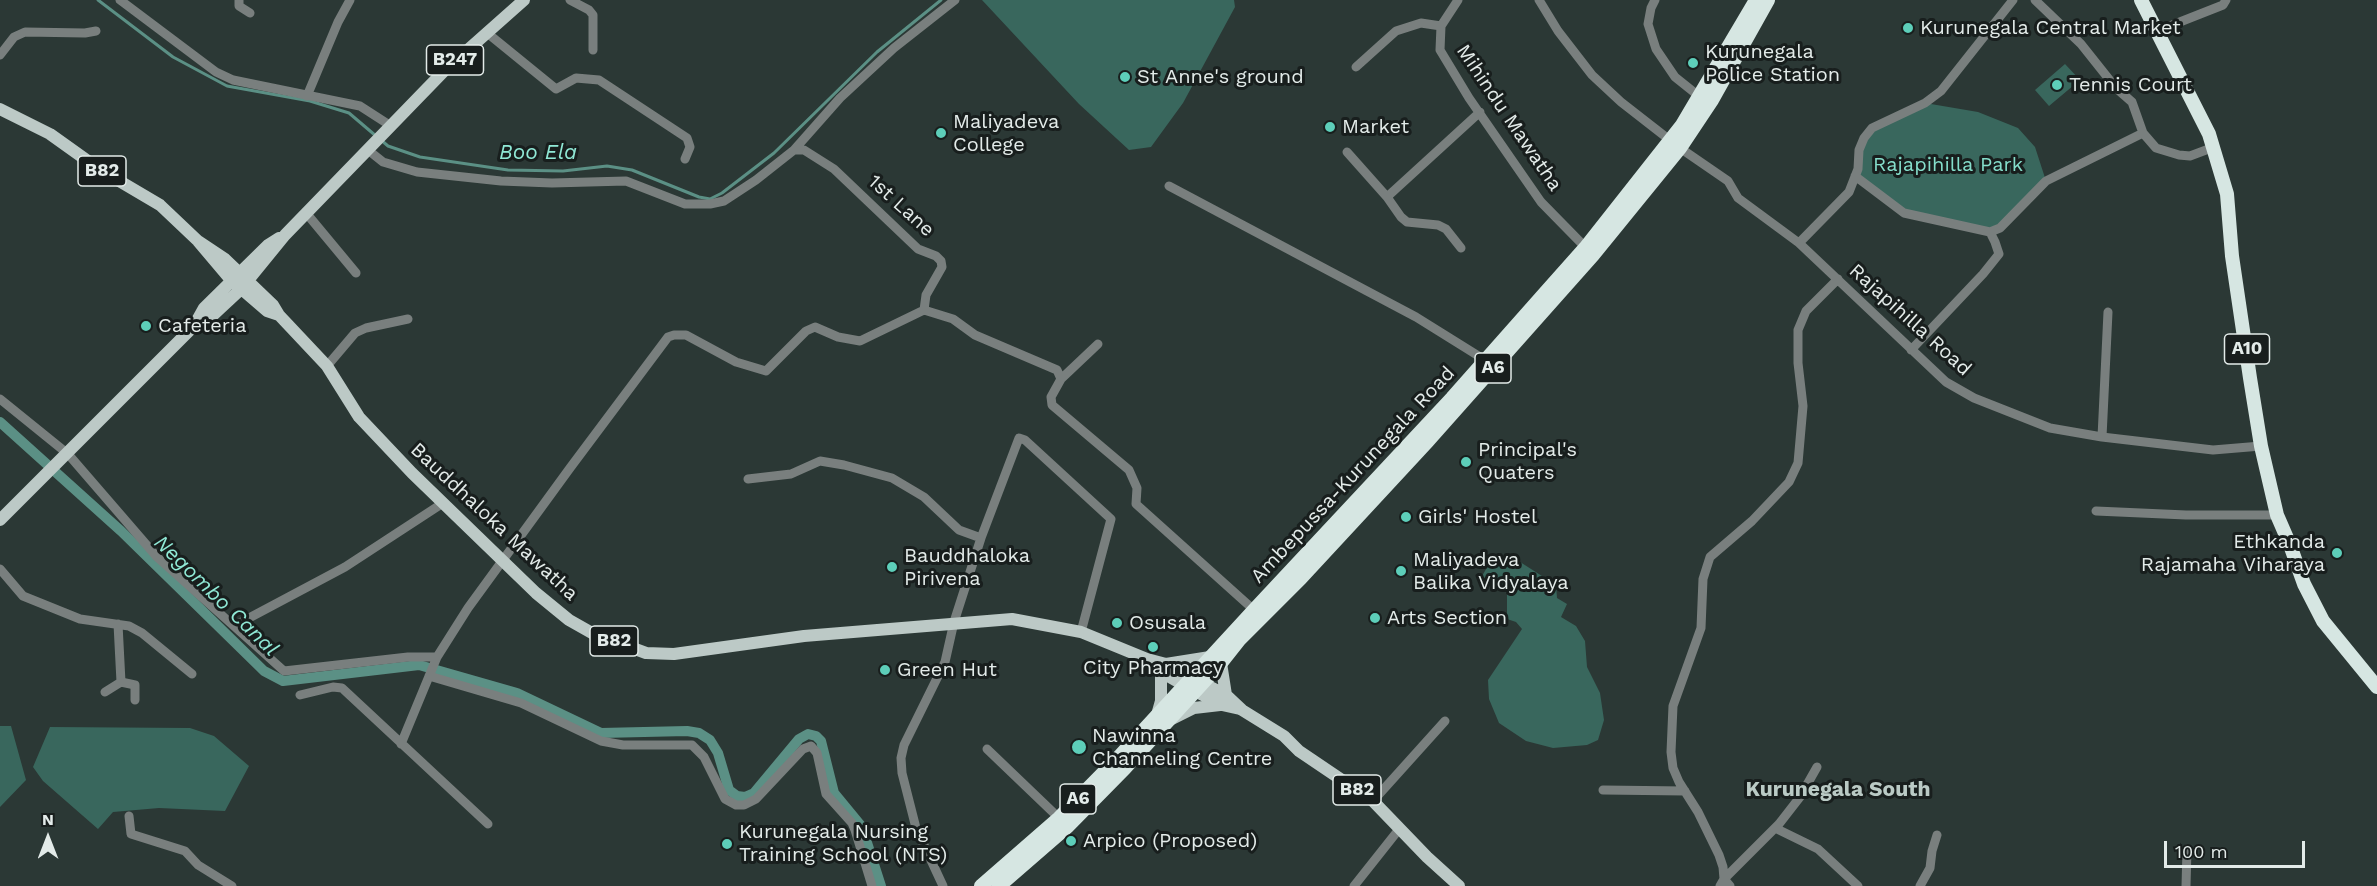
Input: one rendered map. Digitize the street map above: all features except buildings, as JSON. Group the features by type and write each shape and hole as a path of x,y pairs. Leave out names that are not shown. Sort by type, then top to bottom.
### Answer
{"highway":[{"name":"Ambepussa-Kurunegala Road","path":"1676,144 1700,97 1756,0"},
{"name":"Ambepussa-Kurunegala Road","path":"999,886 1067,826 1193,684 1301,578 1427,442 1589,251 1676,144 1720,85 1768,0"},
{"name":"A10","path":"2141,0 2214,147 2228,194 2232,256 2261,446 2277,515 2304,584 2323,621 2377,687"},
{"name":"Ambepussa-Kurunegala Road","path":"1216,660 1254,610 1589,251"},
{"name":"Ambepussa-Kurunegala Road","path":"981,886 1059,818 1163,718"}],"main road":[{"name":"B247","path":"0,520 192,328 204,308 240,280 307,214 444,71 524,0"},
{"name":"B82","path":"0,109 50,134 99,170 159,205 198,241 212,249 240,280"},
{"name":"Bauddhaloka Mawatha","path":"240,280 267,311 279,315 327,366 359,417 443,503 536,593 569,620 592,633 646,653 674,654 804,636 1011,619 1081,632 1147,659 1193,684"},
{"path":"1216,660 1224,700 1163,718 1161,701 1163,668 1216,660"},
{"name":"B82","path":"1193,684 1284,736 1299,751 1373,801 1427,857 1459,886"}],"street":[{"path":"120,0 216,72 233,80 360,106 391,126"},
{"path":"239,0 239,6 250,13"},
{"path":"307,96 338,22 350,0"},
{"path":"570,0 589,10 593,15 593,50"},
{"path":"371,147 383,162 417,172 501,181 626,181 685,204 710,204 724,201 756,180 794,150 840,98 900,42 955,0"},
{"name":"Mihindu Mawatha","path":"1458,0 1441,26 1440,50 1469,98 1541,202 1589,251"},
{"name":"Rajapihilla Road","path":"1539,0 1558,31 1592,75 1633,113 1728,181 1738,198 1799,243 1946,382 1974,398 2050,428 2102,438 2213,450 2261,446"},
{"path":"1655,0 1648,24 1656,49 1675,77 1700,97"},
{"path":"1799,243 1849,192 1855,176 1859,150 1864,138 1872,128 1925,103 1941,91 2013,0"},
{"path":"2035,0 2081,44 2116,88 2132,102 2142,133 2157,148 2190,156 2214,147"},
{"path":"2157,31 2223,5 2226,0"},
{"path":"1356,67 1396,31 1421,23 1441,26"},
{"path":"0,55 14,37 25,32 85,33 96,31"},
{"path":"486,32 556,89 576,78 599,80 687,138 690,147 685,159"},
{"path":"1387,197 1480,112"},
{"path":"1855,176 1904,213 1990,232 2000,228 2046,181 2142,133"},
{"name":"1st Lane","path":"794,150 804,150 834,169 918,249 936,256 942,267 926,295 924,310"},
{"path":"1347,152 1387,197 1401,217 1407,222 1438,225 1446,229 1461,248"},
{"path":"1169,186 1416,317 1485,360"},
{"path":"307,214 356,273"},
{"path":"1911,350 1999,254 1990,232"},
{"path":"1725,884 1719,855 1679,782 1672,760 1673,706 1701,628 1702,579 1710,557 1752,521 1789,482 1798,463 1803,406 1798,363 1798,330 1806,312 1838,279"},
{"path":"401,744 437,657 468,608 668,338 674,335 686,335 736,362 766,371 806,331 814,327 838,337 860,341 924,310 953,319 975,335 1057,370 1061,379"},
{"path":"2102,438 2108,312"},
{"path":"327,366 355,333 366,328 408,319"},
{"path":"1098,344 1061,379 1051,397 1052,405 1129,470 1137,488 1136,504 1254,610"},
{"path":"0,399 66,456 157,557 284,671 408,657 437,657"},
{"path":"943,886 916,828 902,773 901,758 904,746 945,662 954,622 981,538 1019,438 1025,440 1111,519 1081,632"},
{"path":"748,479 791,474 820,460 844,465 892,478 924,497 959,530 981,538"},
{"path":"234,627 345,567 443,503"},
{"path":"2096,511 2186,515 2277,515"},
{"path":"0,569 23,596 80,620 118,624 142,633 192,674"},
{"path":"118,624 121,682"},
{"path":"429,676 521,703 601,741 623,745 692,745 704,757 725,799 736,805 744,805 756,799 802,749 811,746 817,753 829,800 852,823 872,886"},
{"path":"105,692 121,682 135,685 135,700"},
{"path":"300,695 333,687 342,688 488,824"},
{"path":"1373,801 1445,721"},
{"path":"987,749 1059,818"},
{"path":"1725,884 1800,797 1817,767"},
{"path":"1603,790 1685,791"},
{"path":"129,816 131,834 184,851 198,865 232,886"},
{"path":"1354,886 1400,828"},
{"path":"1775,828 1818,849 1858,886"},
{"path":"1920,886 1930,868 1937,835"},
{"path":"2186,886 2187,849"}],"green space":[{"name":"St Anne's ground","path":"982,0 1234,0 1235,7 1183,103 1151,147 1129,150 1079,104"},
{"name":"Tennis Court","path":"2065,64 2080,80 2049,106 2035,90"},
{"name":"Rajapihilla Park","path":"1925,103 1978,112 2018,128 2035,147 2046,181 1990,232 1904,213 1855,176 1859,150 1872,128"},
{"path":"1495,554 1511,561 1517,560 1556,585 1557,598 1567,604 1561,617 1576,626 1585,641 1587,667 1600,693 1604,720 1598,740 1587,745 1553,748 1526,741 1499,723 1489,699 1488,680 1522,629 1516,622 1507,619 1507,593 1482,576"},
{"path":"0,726 11,726 26,780 0,807"},
{"path":"50,727 190,728 214,736 249,766 225,811 159,808 113,812 98,829 43,781 33,767"}],"waterway":[{"name":"Boo Ela","path":"98,0 173,57 227,86 310,101 349,113 376,136"},
{"name":"Boo Ela","path":"381,140 388,146 420,157 508,170 563,171 607,166 632,170 699,197 710,199 722,193 774,153 877,52 941,0"},
{"name":"Negombo Canal","path":"0,422 121,531 264,671 283,681 419,665 517,693 601,733 687,731 699,733 710,740 718,753 729,790 737,796 745,797 754,793 799,739 808,734 816,736 821,741 834,793 862,827 881,886"}],"place":[{"name":"Kurunegala Central Market","path":"1908,28"},
{"name":"Kurunegala Police Station","path":"1693,63"},
{"name":"St Anne's ground","path":"1125,77"},
{"name":"Tennis Court","path":"2057,85"},
{"name":"Market","path":"1330,127"},
{"name":"Maliyadeva College","path":"941,133"},
{"name":"Cafeteria","path":"146,326"},
{"name":"Principal's Quaters","path":"1466,462"},
{"name":"Girls' Hostel","path":"1406,517"},
{"name":"Ethkanda Rajamaha Viharaya","path":"2337,553"},
{"name":"Bauddhaloka Pirivena","path":"892,567"},
{"name":"Maliyadeva Balika Vidyalaya","path":"1401,571"},
{"name":"Arts Section","path":"1375,618"},
{"name":"Osusala","path":"1117,623"},
{"name":"City Pharmacy","path":"1153,647"},
{"name":"Green Hut","path":"885,670"},
{"name":"Nawinna Channeling Centre","path":"1079,747"},
{"name":"Arpico (Proposed)","path":"1071,841"},
{"name":"Kurunegala Nursing Training School (NTS)","path":"727,844"}],"district":[{"name":"Kurunegala South","path":"1838,790"}]}
